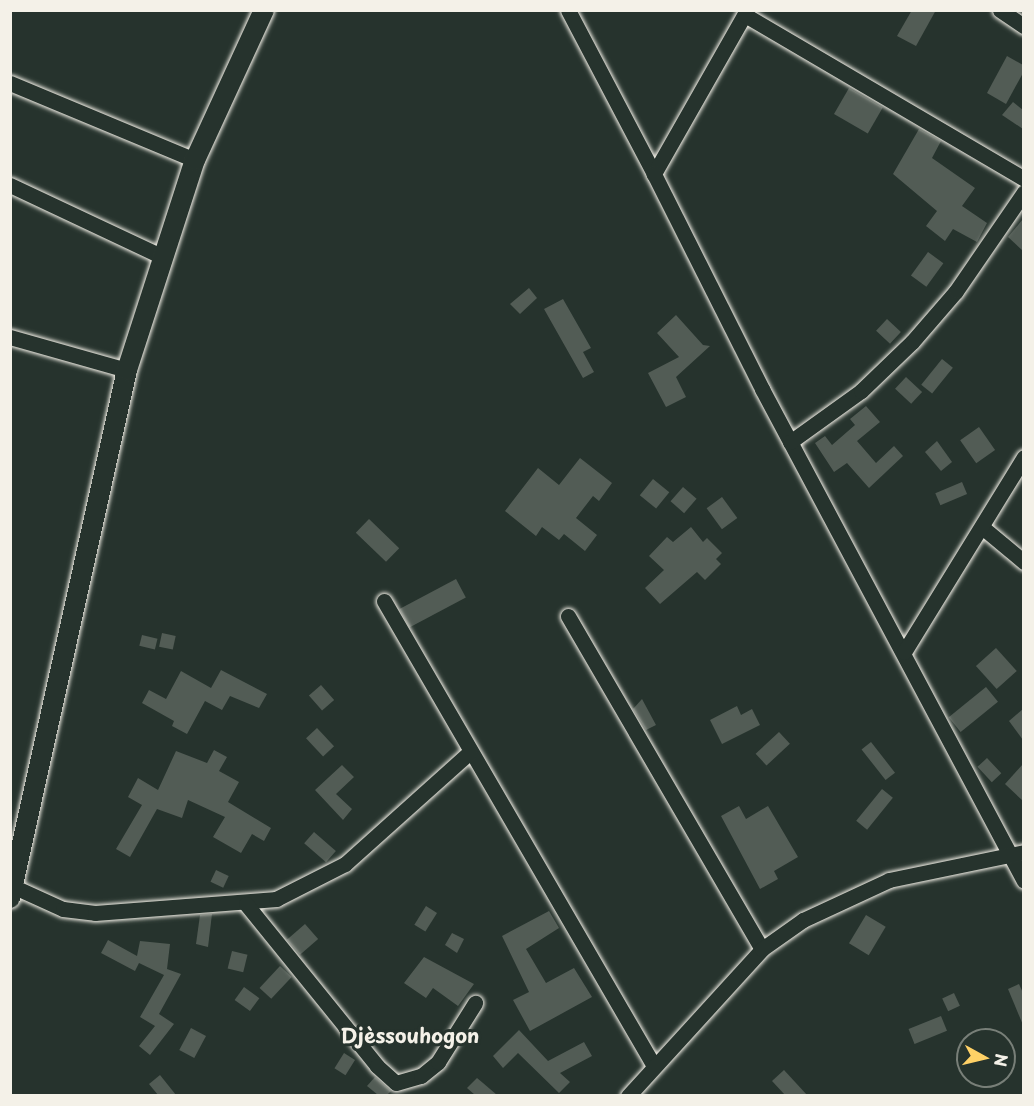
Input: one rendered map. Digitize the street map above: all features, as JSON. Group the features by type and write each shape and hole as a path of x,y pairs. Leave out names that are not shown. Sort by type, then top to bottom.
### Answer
{"street":[{"path":"568,10 790,442 1016,852 1023,881"},
{"path":"999,10 1023,26"},
{"path":"262,11 195,160 161,256 127,370 11,890 63,909 95,913 246,904 288,895 345,864 470,752"},
{"path":"654,174 746,13 1023,178"},
{"path":"10,83 195,160"},
{"path":"10,185 161,256"},
{"path":"790,442 861,391 912,342 956,291 1023,192"},
{"path":"10,337 127,370"},
{"path":"904,652 1023,457"},
{"path":"982,527 1023,562"},
{"path":"384,601 654,1066"},
{"path":"568,616 762,949"},
{"path":"628,1095 762,949 803,920 889,880 1016,852"},
{"path":"246,904 396,1083 421,1076 438,1062 475,1003"}],"building":[{"path":"912,10 936,10 916,46 897,36"},
{"path":"1007,56 1023,65 1023,73 1006,104 987,93"},
{"path":"849,88 883,108 868,133 834,114"},
{"path":"1013,102 1023,110 1023,129 1002,115"},
{"path":"919,129 941,141 932,158 975,188 962,206 987,223 977,242 953,229 945,241 926,226 937,211 893,174"},
{"path":"1023,219 1023,251 1008,237"},
{"path":"928,252 943,263 926,287 911,275"},
{"path":"529,288 537,298 520,314 510,304"},
{"path":"563,299 591,348 583,352 594,372 583,378 544,309"},
{"path":"676,315 703,345 710,346 676,377 686,397 666,407 648,373 679,357 657,333"},
{"path":"887,319 901,332 890,344 876,331"},
{"path":"942,359 953,368 932,393 921,385"},
{"path":"906,377 922,392 911,404 895,389"},
{"path":"866,406 880,422 857,441 876,463 894,446 903,456 869,488 847,463 834,472 815,443 825,436 832,445 855,425 850,419"},
{"path":"979,427 995,450 976,463 960,440"},
{"path":"937,441 952,462 941,471 925,452"},
{"path":"580,458 612,483 599,501 593,496 576,518 597,535 585,551 564,534 559,540 542,527 536,536 505,511 538,468 559,485"},
{"path":"653,479 669,492 656,509 640,495"},
{"path":"962,482 967,494 940,505 935,493"},
{"path":"683,487 697,499 684,513 671,501"},
{"path":"722,497 737,518 722,529 707,508"},
{"path":"369,519 399,548 386,562 356,533"},
{"path":"691,527 703,542 707,538 722,553 716,559 721,564 705,580 697,572 660,604 645,588 664,570 649,556 667,537 673,542"},
{"path":"456,579 466,598 409,628 399,609"},
{"path":"162,633 176,636 173,650 159,647"},
{"path":"142,635 158,639 155,650 139,646"},
{"path":"996,648 1017,671 997,689 976,666"},
{"path":"221,670 267,694 259,708 230,696 222,710 205,701 187,734 172,726 174,721 142,703 149,690 166,699 181,671 211,688"},
{"path":"321,685 334,700 322,711 309,695"},
{"path":"986,687 998,702 961,732 949,717"},
{"path":"642,699 656,725 646,730 633,709"},
{"path":"737,706 741,715 752,709 760,725 722,744 710,720"},
{"path":"1023,709 1023,740 1009,721"},
{"path":"317,728 334,746 323,757 306,738"},
{"path":"779,732 790,744 767,766 756,754"},
{"path":"871,742 895,773 886,780 862,749"},
{"path":"214,750 227,757 219,771 239,782 228,802 271,828 264,841 252,834 241,853 213,837 225,817 188,800 182,818 157,809 130,857 116,849 142,805 128,797 138,778 158,790 176,751 207,763"},
{"path":"987,758 1001,773 992,782 977,767"},
{"path":"1023,764 1023,801 1005,784"},
{"path":"342,765 354,777 336,794 352,809 343,820 315,790"},
{"path":"882,789 893,798 867,830 856,821"},
{"path":"739,806 746,819 768,806 798,857 774,871 778,879 760,889 721,816"},
{"path":"314,832 336,851 326,862 304,843"},
{"path":"216,870 229,876 223,888 211,882"},
{"path":"426,906 437,913 425,932 414,925"},
{"path":"549,911 559,928 526,949 546,983 574,968 592,997 530,1031 513,1000 529,992 502,936"},
{"path":"212,914 208,947 196,944 200,915"},
{"path":"866,915 886,927 869,955 849,943"},
{"path":"305,924 318,939 300,955 287,940"},
{"path":"452,933 464,939 457,953 445,945"},
{"path":"108,940 137,956 140,941 170,944 167,969 181,974 159,1014 174,1024 150,1055 139,1046 155,1026 140,1017 164,975 139,963 135,971 101,953"},
{"path":"232,951 248,955 243,972 228,968"},
{"path":"424,957 474,984 458,1006 433,988 426,998 404,983"},
{"path":"280,966 292,977 271,999 260,988"},
{"path":"1019,984 1023,993 1023,1025 1008,989"},
{"path":"244,987 259,998 250,1011 235,1000"},
{"path":"954,993 960,1006 948,1011 942,998"},
{"path":"941,1016 947,1031 915,1044 909,1029"},
{"path":"191,1028 206,1036 194,1058 179,1050"},
{"path":"519,1030 548,1061 584,1042 592,1056 560,1073 570,1082 559,1093 518,1053 503,1068 493,1056"},
{"path":"344,1053 355,1060 345,1075 334,1068"},
{"path":"784,1070 807,1095 785,1095 772,1081"},
{"path":"160,1075 176,1095 158,1095 149,1084"},
{"path":"375,1077 391,1091 387,1095 378,1095 367,1086"},
{"path":"477,1078 497,1095 475,1095 467,1088"}],"district":[{"name":"Djèssouhogon","path":"410,1035"}]}
